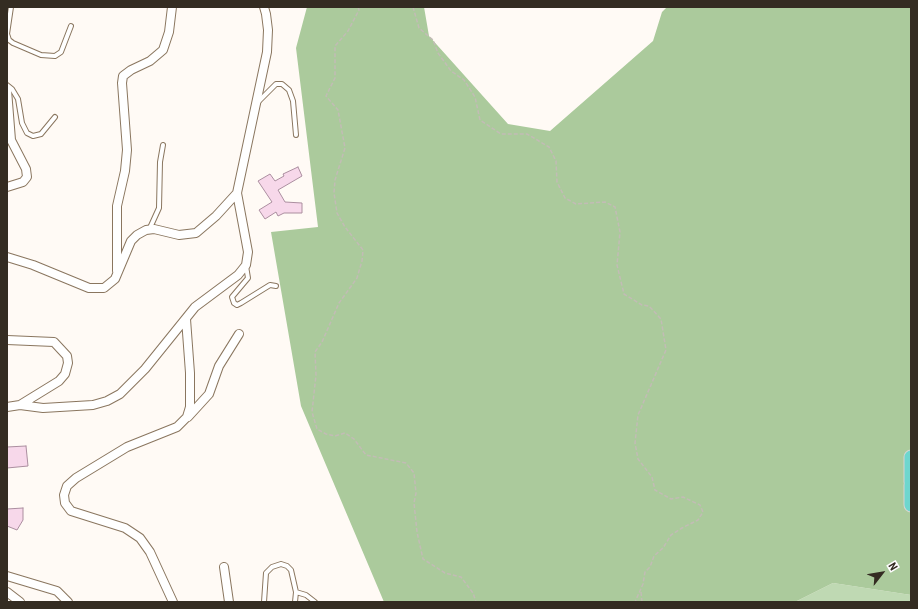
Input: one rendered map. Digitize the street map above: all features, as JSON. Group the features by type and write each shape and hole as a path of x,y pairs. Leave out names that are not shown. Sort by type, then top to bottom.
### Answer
{"main road":[{"path":"911,457 911,505"}],"street":[{"path":"117,271 117,206 125,171 127,150 122,83 123,76 131,70 150,61 163,50 169,32 172,7"},
{"path":"7,407 20,405 43,408 93,405 107,401 120,394 144,369 194,307 238,275 246,265 248,252 237,193 258,102 267,52 268,30 264,7"},
{"path":"7,90 11,140 26,169 27,177 23,182 7,188"},
{"path":"7,257 33,265 89,288 104,288 115,279 117,271 131,241 137,235 148,230 179,235 196,233 212,220 237,193"},
{"path":"186,318 190,373 190,407 187,417"},
{"path":"173,602 150,552 140,538 125,528 71,511 65,503 64,495 67,486 82,474 127,447 177,427 209,394 219,366 239,334"},
{"path":"7,340 54,342 67,356 68,363 65,374 59,381 20,405"},
{"path":"224,567 229,602"},
{"path":"7,576 57,591 68,602"},
{"path":"7,592 20,602"}],"lane":[{"path":"11,7 7,34 9,40 41,55 55,56 61,52 71,26"},
{"path":"258,102 276,84 282,84 288,90 293,101 296,135"},
{"path":"7,85 12,89 18,99 22,123 27,133 33,136 41,134 55,117"},
{"path":"148,230 159,208 160,162 163,145"},
{"path":"246,265 248,278 232,297 234,303 237,305 270,285 276,286"},
{"path":"264,602 266,573 272,567 282,564 292,570 296,592 295,602"},
{"path":"296,592 306,595 315,602"}],"path":[{"path":"358,7 359,10 348,31 335,46 335,78 326,96 338,110 345,148 335,180 334,193 338,213 345,227 363,250 362,261 356,278 339,303 322,342 315,352 316,375 312,412 316,429 326,434 335,436 346,433 354,439 366,455 406,463 414,473 416,493 414,503 417,532 423,559 445,573 461,577 473,593 476,602"},
{"path":"413,7 419,28 433,40 438,53 451,71 464,80 475,97 480,120 501,134 527,134 548,146 556,161 557,182 565,198 576,204 605,202 615,207 620,232 617,265 624,294 642,305 649,306 661,319 666,350 638,415 635,442 638,460 652,477 655,490 671,499 683,497 700,505 703,512 698,520 671,535 663,548 654,556 650,567 645,572 641,590 635,602"},
{"path":"641,590 642,602"}],"green space":[{"path":"307,7 424,7 429,36 508,124 550,131 653,41 662,12 667,7 911,7 911,595 833,583 795,602 384,602 301,406 271,232 318,227 296,48"},
{"path":"833,583 911,595 911,602 795,602"}],"building":[{"path":"298,167 302,176 278,190 285,202 302,203 302,213 284,213 278,216 276,212 265,219 259,210 272,202 258,181 270,174 275,181 284,176 283,174"},
{"path":"26,446 28,466 7,468 7,447"},
{"path":"23,508 23,520 17,530 7,526 7,509"}]}
